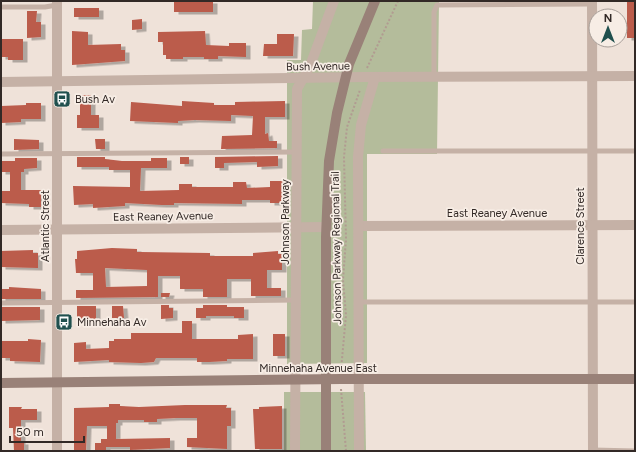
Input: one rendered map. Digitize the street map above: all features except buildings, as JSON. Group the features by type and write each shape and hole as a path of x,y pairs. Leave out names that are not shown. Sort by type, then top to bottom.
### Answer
{"main road":[{"path":"326,451 327,186 332,142 346,78 375,1"},
{"name":"Minnehaha Avenue East","path":"1,383 635,379"}],"street":[{"name":"Johnson Parkway","path":"295,451 297,89 310,66 334,1"},
{"name":"Atlantic Street","path":"57,3 57,451"},
{"name":"Clarence Street","path":"592,3 593,451"},
{"name":"Bush Avenue","path":"1,82 375,77 635,76"},
{"path":"359,451 358,158 361,125 375,77"},
{"name":"East Reaney Avenue","path":"1,230 296,226 326,227"},
{"name":"East Reaney Avenue","path":"359,226 635,226"}],"lane":[{"path":"1,7 45,7 57,3"},
{"path":"434,77 434,12 437,5 592,3"},
{"path":"383,151 635,151"},
{"path":"1,154 297,152"},
{"path":"1,303 296,300"},
{"path":"359,302 635,302"},
{"path":"593,451 635,451"}],"path":[{"path":"368,65 398,1"},
{"name":"Johnson Parkway Regional Trail","path":"341,361 346,315 342,280 346,239 344,157 347,127 360,88"},
{"path":"341,399 346,451"}],"green space":[{"path":"313,1 439,1 437,154 367,154 367,363 287,364 287,60 301,60 302,30 312,29"},
{"path":"284,392 365,392 366,451 284,451"}],"place":[{"name":"Bush Av","path":"62,99"},
{"name":"Minnehaha Av","path":"64,322"}]}
